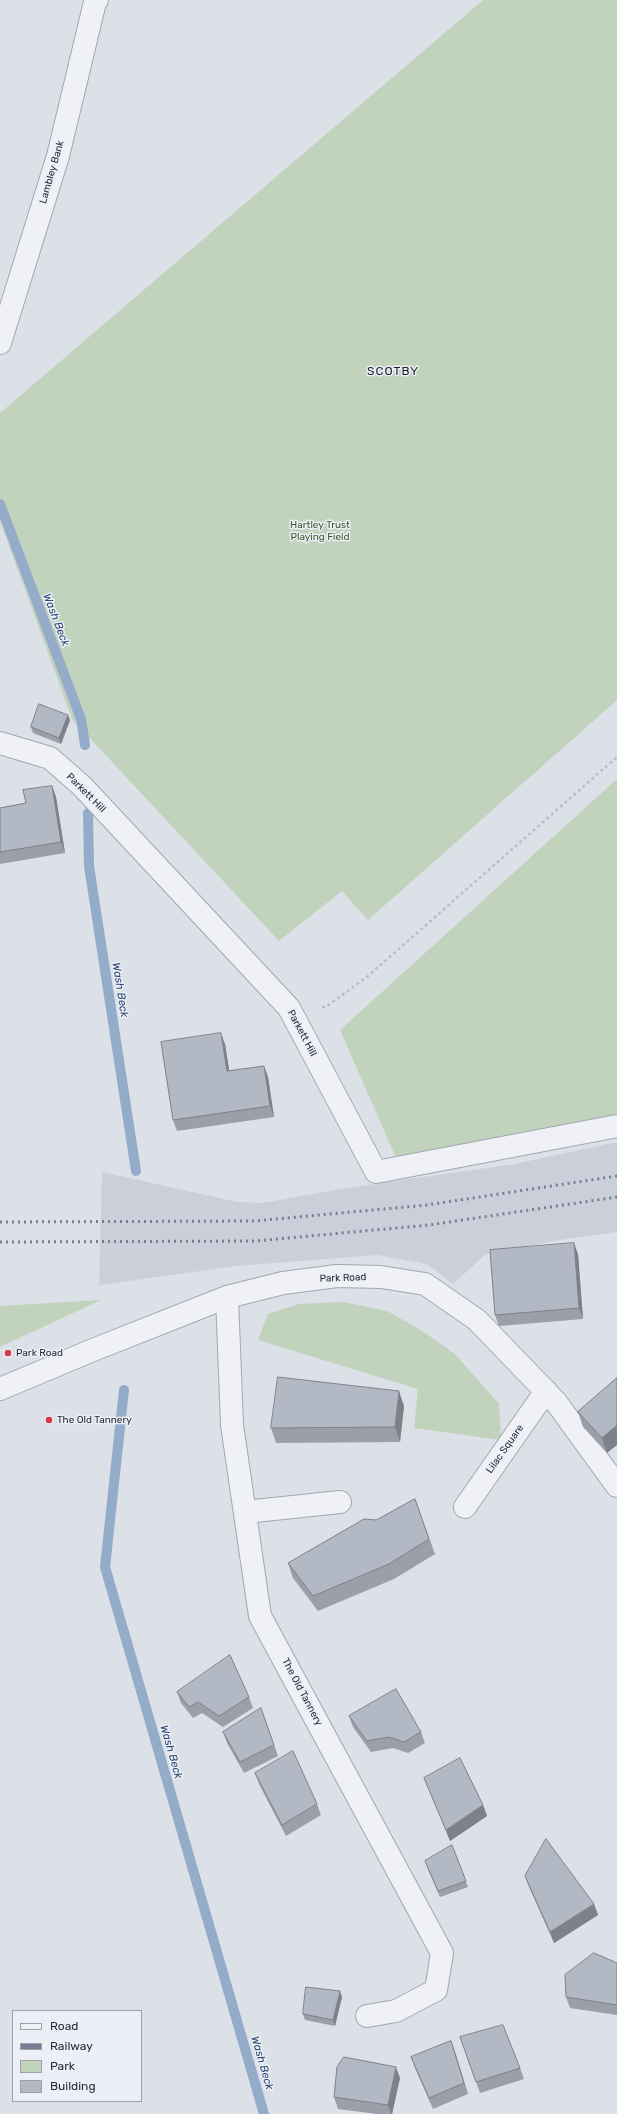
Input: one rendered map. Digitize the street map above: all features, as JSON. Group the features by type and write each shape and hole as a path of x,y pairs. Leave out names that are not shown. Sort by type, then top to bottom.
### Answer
{"street":[{"name":"Lambley Bank","path":"0,343 58,156 95,2 97,0"},
{"name":"Parkett Hill","path":"0,743 50,758 82,786 289,1008 376,1172 617,1126"},
{"name":"Park Road","path":"0,1389 93,1350 227,1297 283,1283 337,1276 381,1277 425,1284 477,1320 556,1402 617,1486"},
{"name":"The Old Tannery","path":"227,1297 232,1425 260,1616 442,1953 436,1990 396,2011 367,2016"},
{"name":"Lilac Square","path":"465,1507 546,1391"},
{"path":"245,1512 340,1502"}],"path":[{"path":"289,1008 326,1007 368,976 617,757"}],"shaded area":[{"path":"617,1142 617,1232 565,1239 486,1254 453,1284 427,1264 377,1255 237,1266 99,1285 102,1172 237,1202 262,1203 347,1188 515,1164"}],"green space":[{"name":"Hartley Trust Playing Field","path":"483,0 617,0 617,700 368,920 342,891 279,941 72,719 0,521 0,413"},
{"path":"617,779 617,1122 397,1160 340,1030"},
{"path":"101,1300 0,1347 0,1306"},
{"path":"343,1302 387,1311 421,1330 455,1354 499,1404 501,1440 414,1428 418,1389 258,1340 268,1314 299,1304"}],"building":[{"path":"39,704 68,715 59,738 31,727"},
{"path":"52,786 61,842 0,852 0,808 26,803 23,790"},
{"path":"221,1033 227,1071 264,1066 270,1106 173,1120 161,1042"},
{"path":"574,1243 579,1308 495,1315 490,1250"},
{"path":"278,1377 399,1391 395,1427 271,1428"},
{"path":"617,1378 617,1425 602,1438 578,1412"},
{"path":"415,1499 429,1539 389,1564 313,1596 288,1563 364,1519 376,1520"},
{"path":"230,1655 249,1697 219,1716 198,1702 189,1707 177,1692"},
{"path":"396,1689 421,1732 404,1742 389,1737 367,1741 349,1716"},
{"path":"261,1708 274,1745 240,1762 223,1732"},
{"path":"293,1751 317,1804 282,1825 255,1773"},
{"path":"460,1758 483,1805 446,1830 424,1778"},
{"path":"546,1839 594,1904 550,1932 525,1876"},
{"path":"452,1845 466,1881 438,1891 425,1861"},
{"path":"594,1953 617,1963 617,2005 566,1997 565,1975"},
{"path":"306,1987 340,1991 333,2020 303,2014"},
{"path":"503,2025 520,2068 476,2082 460,2037"},
{"path":"451,2041 464,2083 429,2098 411,2057"},
{"path":"344,2057 396,2067 388,2105 334,2097 337,2067"}],"waterway":[{"name":"Wash Beck","path":"0,504 81,719 85,745"},
{"name":"Wash Beck","path":"88,813 89,866 136,1171"},
{"name":"Wash Beck","path":"124,1390 105,1567 264,2114"}],"railway":[{"path":"0,1222 254,1221 427,1205 617,1176"},
{"path":"0,1242 255,1241 429,1225 617,1197"}],"place":[{"name":"Park Road","path":"8,1353"},
{"name":"The Old Tannery","path":"49,1420"}],"district":[{"name":"SCOTBY","path":"393,372"}]}
